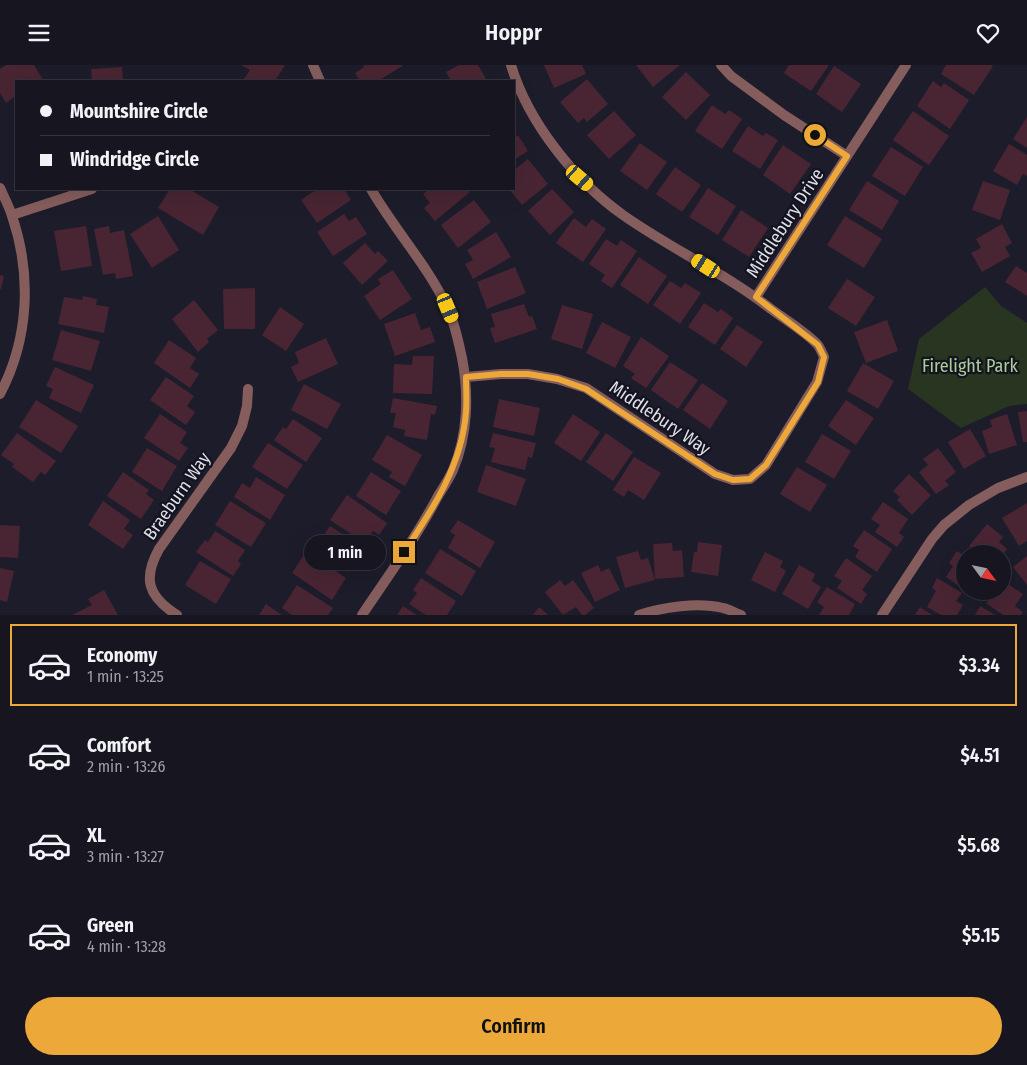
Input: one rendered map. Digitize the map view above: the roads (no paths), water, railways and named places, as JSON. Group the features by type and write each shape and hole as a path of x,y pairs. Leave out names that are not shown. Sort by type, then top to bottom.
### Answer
{"street":[{"path":"313,65 320,80"},
{"name":"Middlebury Way","path":"510,65 515,80"},
{"path":"721,65 731,77 847,156"},
{"name":"Middlebury Drive","path":"756,297 906,65"},
{"name":"Middlebury Way","path":"466,377 528,374 558,379 586,389 715,474 733,480 750,479 766,465 818,382 824,357 818,345 756,297 622,215 580,178 544,132 515,81"},
{"path":"0,188 12,215 24,265 26,294 24,320 18,353 0,394"},
{"path":"12,215 89,190"},
{"path":"362,615 425,520 453,469 462,439 466,411 466,377 456,326 439,291 372,190"},
{"name":"Braeburn Way","path":"176,615 166,608 153,593 149,579 151,563 231,448 242,426 247,405 248,389"},
{"path":"882,615 932,539 944,525 969,505 998,488 1027,477"},
{"path":"639,615 655,610 688,606 723,608 741,615"}],"park label":[{"name":"Firelight Park","path":"970,366"}]}
